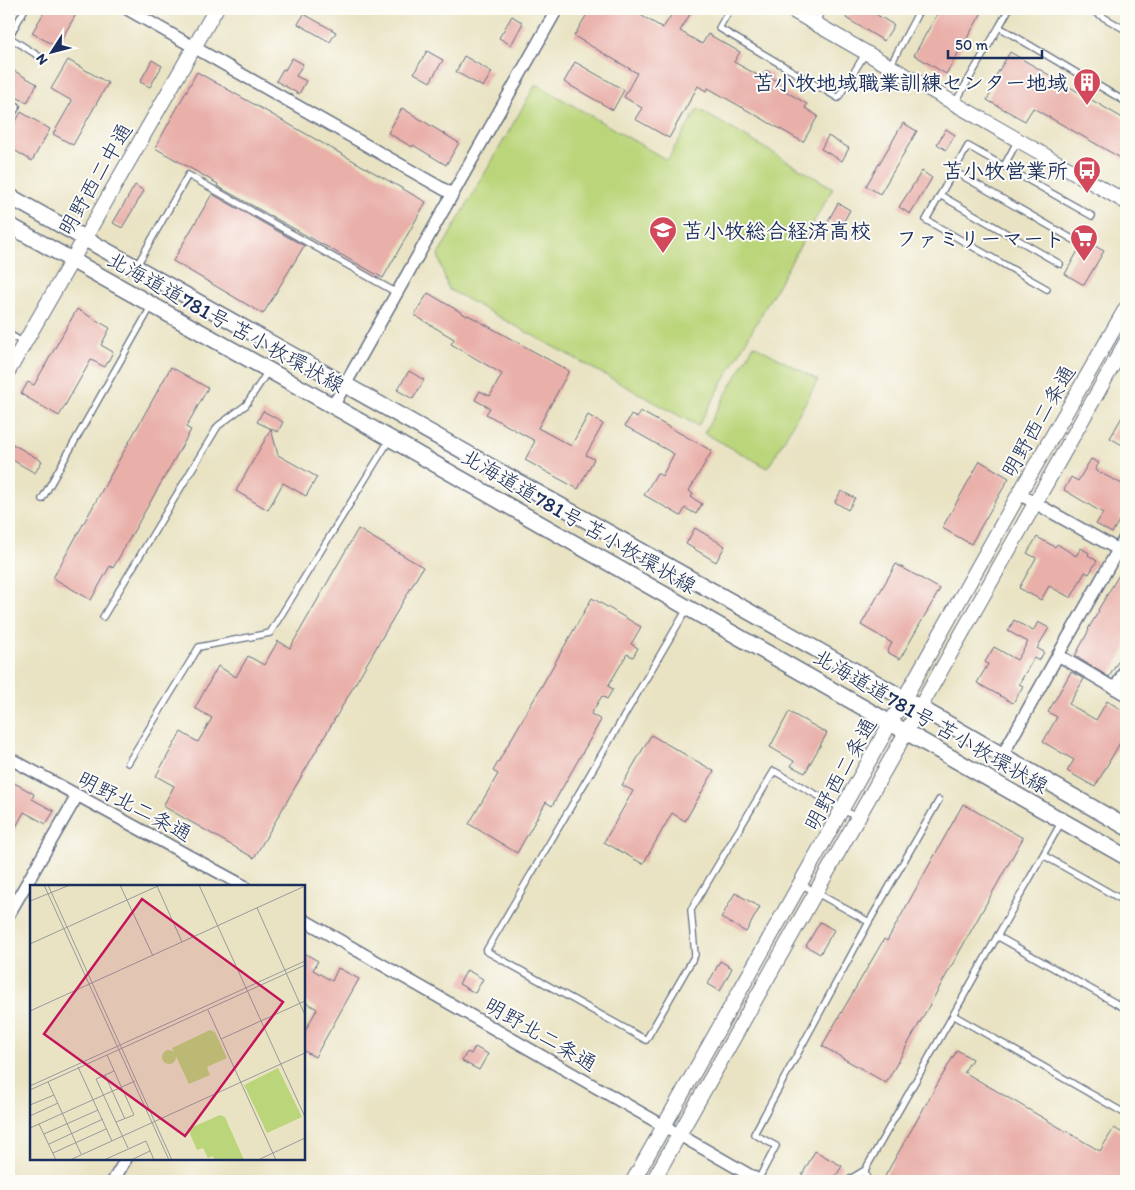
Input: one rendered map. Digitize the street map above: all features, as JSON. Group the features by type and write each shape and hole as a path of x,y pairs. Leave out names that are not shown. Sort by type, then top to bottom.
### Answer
{"main road":[{"name":"北海道道781号 苫小牧環状線","path":"9,196 919,707 1126,827"},
{"name":"北海道道781号 苫小牧環状線","path":"9,225 333,406 1126,857"}],"street":[{"path":"127,9 452,194"},
{"name":"明野西二中通","path":"9,370 216,9"},
{"path":"333,406 557,9"},
{"path":"790,9 1126,202"},
{"name":"明野西二条通","path":"633,1181 1019,494 1126,308"},
{"name":"明野西二条通","path":"653,1181 1126,342"},
{"path":"1019,494 1122,552"},
{"path":"1002,756 1058,655 1122,552 1126,536"},
{"path":"1058,655 1126,696"},
{"path":"1115,689 1126,668"},
{"name":"明野北二条通","path":"9,758 242,885"},
{"path":"9,914 77,796"},
{"name":"明野北二条通","path":"305,921 758,1181"},
{"path":"113,1181 125,1160"}],"lane":[{"path":"25,9 9,37 40,57"},
{"path":"730,9 719,28 838,98 866,52"},
{"path":"815,23 823,9"},
{"path":"890,66 920,9"},
{"path":"954,103 1009,9"},
{"path":"1098,9 1096,13 1126,30"},
{"path":"999,27 1126,102"},
{"path":"9,101 17,106 9,121"},
{"path":"1004,166 1018,140"},
{"path":"1047,289 926,220 968,146 1092,216"},
{"path":"954,171 1074,240"},
{"path":"136,267 188,175 397,293"},
{"path":"940,195 1060,264"},
{"path":"42,499 152,306"},
{"path":"9,334 24,343"},
{"path":"103,616 218,426 246,405 268,370"},
{"path":"128,763 199,647 270,633 390,439"},
{"path":"688,608 486,951 646,1040 695,955 690,910 774,771 858,818"},
{"path":"758,1181 776,1146 754,1134 869,922 939,800"},
{"path":"847,1181 865,1170 1062,821"},
{"path":"1043,855 1126,902"},
{"path":"801,884 869,922"},
{"path":"997,936 1126,1010"},
{"path":"952,1015 1126,1114"},
{"path":"865,1170 867,1181"}],"green space":[{"path":"536,84 667,160 698,109 833,188 698,426 448,289 438,255"},
{"path":"754,345 818,380 768,468 704,433"}],"building":[{"path":"46,9 79,9 57,47 32,33"},
{"path":"590,9 630,9 663,28 675,9 693,9 680,31 702,44 708,34 740,52 734,62 761,77 766,70 774,75 772,78 780,83 778,87 807,104 805,108 818,116 803,142 708,88 706,91 698,86 669,138 635,119 642,108 624,97 637,73 574,36"},
{"path":"851,9 867,9 894,25 884,41 846,18"},
{"path":"940,9 984,9 946,74 914,55"},
{"path":"304,14 336,32 330,42 298,24"},
{"path":"512,16 523,23 511,45 499,38"},
{"path":"427,51 443,60 430,82 414,73"},
{"name":"苫小牧地域職業訓練センター地域","path":"1010,52 1126,120 1126,161 1033,108 1025,121 987,100 995,86 991,84"},
{"path":"464,56 492,72 483,87 456,72"},
{"path":"292,58 303,64 296,76 306,81 299,94 276,81"},
{"path":"68,60 108,83 73,145 53,134 72,101 51,89"},
{"path":"152,60 162,66 150,87 140,82"},
{"path":"575,62 624,90 613,110 564,82"},
{"path":"9,68 37,84 27,103 9,93"},
{"path":"197,72 426,202 383,278 217,186 218,184 155,148"},
{"path":"402,108 459,143 446,165 413,145 412,147 388,133"},
{"path":"21,112 50,129 32,161 9,147 9,134"},
{"path":"903,123 917,131 880,194 866,186"},
{"path":"946,129 955,135 946,150 937,144"},
{"path":"828,136 849,148 842,161 821,149"},
{"path":"922,171 932,178 910,214 899,207"},
{"path":"135,185 144,191 122,228 113,223"},
{"path":"212,194 304,246 263,314 173,261"},
{"path":"838,203 850,210 840,228 828,221"},
{"name":"ファミリーマート","path":"1084,240 1104,251 1084,285 1065,274"},
{"path":"428,293 569,371 538,428 571,446 588,415 603,424 586,455 594,459 578,489 525,460 535,441 486,414 490,408 475,400 480,391 490,396 502,374 451,344 454,339 414,315"},
{"path":"77,309 110,328 101,345 113,352 105,367 91,360 59,416 21,394 28,382 34,385"},
{"path":"171,367 208,388 186,427 191,430 113,568 110,566 91,600 53,578"},
{"path":"409,371 424,380 413,399 397,390"},
{"path":"1126,410 1126,447 1110,438"},
{"path":"263,411 283,422 278,432 257,422"},
{"path":"640,411 712,451 689,491 693,494 691,497 702,504 696,514 685,508 681,516 644,495 657,473 662,476 674,454 625,426 631,415 637,418"},
{"path":"271,429 278,455 317,477 306,496 283,483 268,510 236,491"},
{"path":"9,442 42,461 35,473 9,458"},
{"path":"1091,459 1099,463 1095,470 1126,486 1126,508 1112,533 1096,524 1103,513 1064,490 1071,477 1078,481"},
{"path":"980,461 1009,478 971,544 942,528"},
{"path":"841,491 855,498 848,510 835,502"},
{"path":"695,528 725,546 716,562 686,544"},
{"path":"358,529 423,567 254,858 163,806 174,786 156,776 181,732 198,742 212,718 195,708 218,666 236,677 248,656 264,665 278,641 290,648"},
{"path":"1037,537 1055,547 1057,544 1076,556 1081,548 1097,561 1089,574 1085,572 1071,598 1049,586 1041,600 1019,588 1036,558 1027,553"},
{"path":"1126,563 1126,648 1109,677 1075,656 1098,610"},
{"path":"896,564 940,589 900,659 887,652 892,643 861,625"},
{"path":"592,598 641,627 631,644 638,648 633,657 627,654 608,686 613,689 607,699 602,696 591,714 601,720 552,806 546,802 517,853 469,824 498,774 493,771"},
{"path":"1014,620 1033,631 1038,622 1049,628 1037,648 1044,652 1039,661 1034,658 1019,684 1023,686 1013,703 977,683 988,664 985,662 994,647 1017,660 1028,642 1008,631"},
{"path":"1071,672 1084,679 1069,704 1096,720 1107,701 1126,712 1126,732 1095,787 1067,771 1074,760 1043,742 1057,717 1048,712"},
{"path":"789,712 827,733 805,773 791,766 794,761 770,747"},
{"path":"651,735 714,771 685,821 672,813 643,864 604,842 633,791 622,785"},
{"path":"9,780 34,794 32,799 54,811 46,824 24,812 9,840"},
{"path":"963,804 1023,838 886,1083 822,1046 884,939 887,941"},
{"path":"735,893 760,907 746,932 721,918"},
{"path":"820,922 834,930 820,954 806,946"},
{"path":"305,954 318,961 313,970 332,981 338,968 359,979 315,1057 305,1052 305,1031 317,1009 305,1002"},
{"path":"720,961 732,968 720,991 708,984"},
{"path":"467,970 483,979 475,993 459,984"},
{"path":"475,1047 488,1054 479,1070 462,1061 467,1052 471,1054"},
{"path":"957,1050 972,1059 964,1072 1100,1151 1114,1128 1126,1135 1126,1181 893,1181 885,1176"},
{"path":"815,1151 842,1166 833,1181 812,1181 802,1175"}],"place":[{"name":"苫小牧地域職業訓練センター地域","path":"1087,106"},
{"name":"苫小牧営業所","path":"1087,194"},
{"name":"苫小牧総合経済高校","path":"663,254"},
{"name":"ファミリーマート","path":"1084,262"}]}
